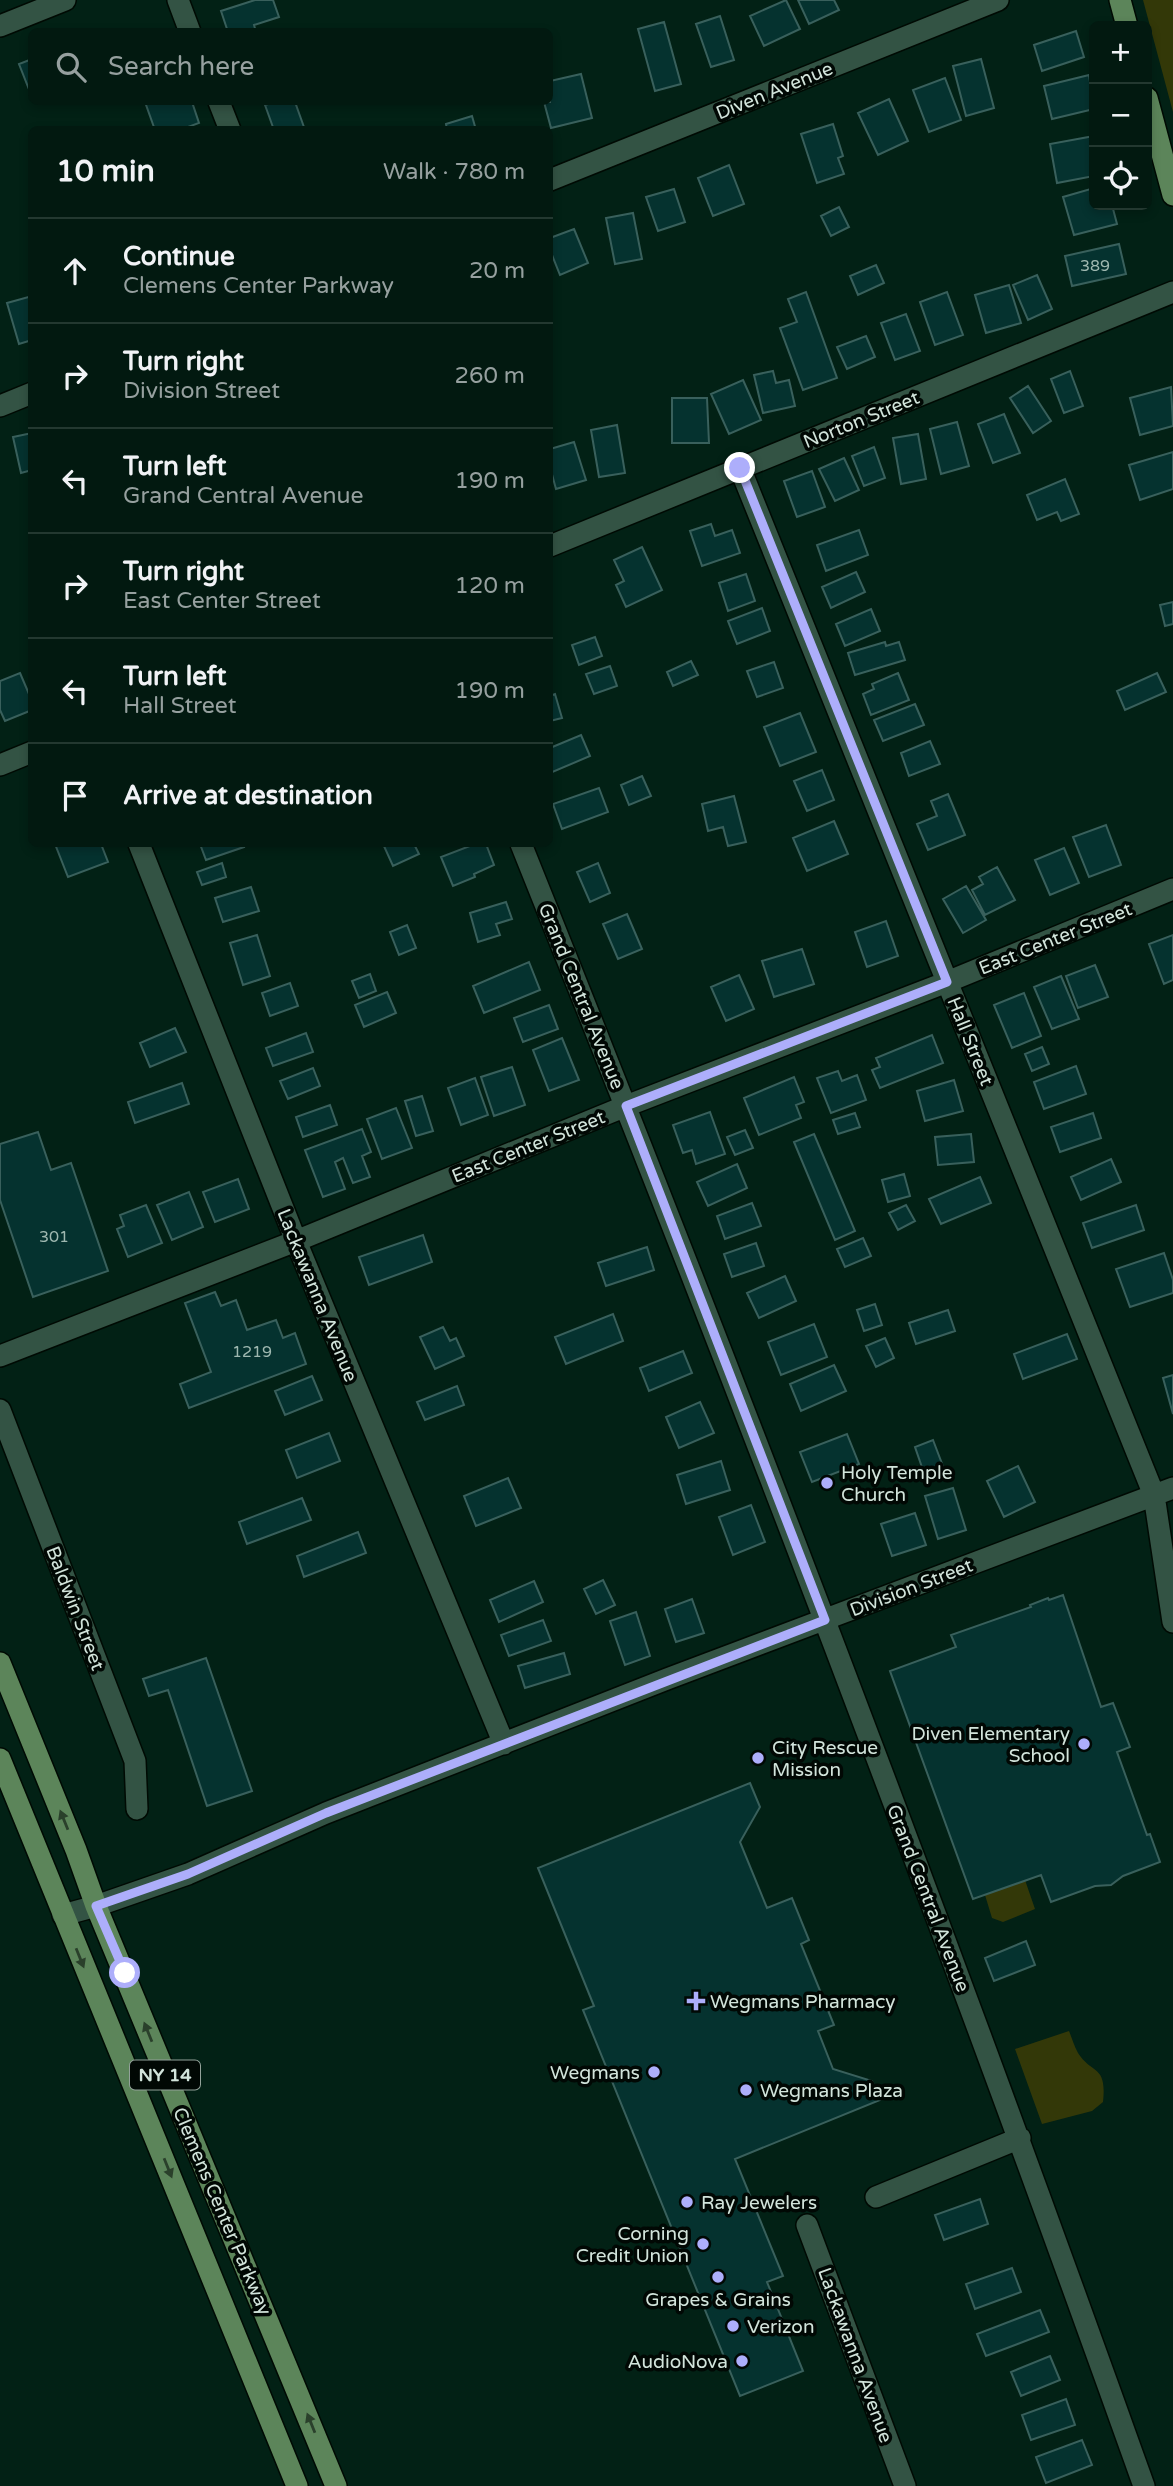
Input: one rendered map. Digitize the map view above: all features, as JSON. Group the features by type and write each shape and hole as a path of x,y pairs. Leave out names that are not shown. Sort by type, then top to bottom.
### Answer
{"main road":[{"path":"1120,0 1126,21"},
{"path":"1152,117 1173,195"},
{"name":"Clemens Center Parkway","path":"0,1662 96,1906 263,2304 336,2486"},
{"name":"Clemens Center Parkway","path":"0,1759 297,2486"}],"street":[{"path":"0,26 65,0"},
{"path":"178,0 188,28"},
{"name":"Diven Avenue","path":"553,179 998,0"},
{"path":"220,105 228,126"},
{"name":"Norton Street","path":"553,545 1173,292"},
{"path":"0,406 28,395"},
{"name":"Hall Street","path":"740,468 947,982 1163,1492 1173,1622"},
{"path":"0,765 28,754"},
{"name":"Lackawanna Avenue","path":"140,847 296,1241 504,1744"},
{"name":"Grand Central Avenue","path":"522,847 626,1106 825,1620 1020,2138 1144,2486"},
{"name":"East Center Street","path":"0,1356 296,1241 626,1106 947,982 1173,889"},
{"name":"Baldwin Street","path":"0,1410 135,1761 137,1809"},
{"name":"Division Street","path":"63,1915 188,1874 326,1813 1163,1492"},
{"path":"876,2197 1020,2138"},
{"name":"Lackawanna Avenue","path":"807,2225 905,2486"}],"green space":[{"path":"1143,0 1173,0 1173,112 1152,34 1152,21 1149,21"},
{"path":"1025,1880 1035,1909 1003,1922 992,1918 985,1895"},
{"path":"1069,2031 1078,2053 1101,2076 1103,2102 1092,2111 1042,2124 1015,2049"}],"building":[{"path":"255,0 273,0 279,17 254,25 255,28 227,28 221,11"},
{"path":"786,0 800,29 764,46 750,16"},
{"path":"798,0 834,0 839,10 809,24"},
{"path":"720,16 734,60 711,67 696,24"},
{"path":"664,22 681,84 655,91 638,29"},
{"path":"1076,31 1084,57 1042,71 1034,45"},
{"path":"981,59 994,108 966,116 953,66"},
{"path":"28,61 28,87 19,64"},
{"path":"581,74 592,118 550,126 545,105 553,105 553,80"},
{"path":"1089,75 1089,110 1052,119 1044,86"},
{"path":"945,78 961,120 929,132 913,90"},
{"path":"889,99 908,141 878,155 858,113"},
{"path":"146,105 193,105 199,123 191,126 154,126"},
{"path":"265,105 296,105 304,126 273,126"},
{"path":"472,116 475,126 446,126"},
{"path":"833,124 843,156 838,158 844,174 817,183 801,134"},
{"path":"1089,137 1089,177 1057,183 1050,144"},
{"path":"729,165 744,204 713,216 698,178"},
{"path":"674,189 685,222 658,231 646,197"},
{"path":"1089,189 1089,210 1113,210 1117,224 1074,235 1063,197"},
{"path":"839,207 849,227 831,236 821,216"},
{"path":"633,213 642,259 615,264 606,218"},
{"path":"574,229 588,263 560,275 553,258 553,237"},
{"path":"1119,244 1126,274 1072,286 1065,256"},
{"path":"876,265 884,283 858,295 850,276"},
{"path":"1037,275 1052,309 1028,320 1013,285"},
{"path":"1009,285 1021,323 986,333 975,295"},
{"path":"806,292 837,378 803,390 780,328 797,322 788,299"},
{"path":"947,292 963,335 935,345 920,302"},
{"path":"28,297 28,341 19,344 7,303"},
{"path":"906,314 920,351 895,360 881,323"},
{"path":"866,336 875,357 847,369 837,347"},
{"path":"773,371 776,383 789,380 795,406 763,413 754,375"},
{"path":"1070,371 1083,406 1064,413 1051,379"},
{"path":"743,380 761,420 729,434 711,394"},
{"path":"1028,386 1051,421 1033,433 1010,398"},
{"path":"1171,387 1173,426 1140,435 1130,398"},
{"path":"672,398 707,398 709,443 672,443"},
{"path":"1004,414 1020,453 993,463 978,424"},
{"path":"957,422 969,466 941,474 930,429"},
{"path":"617,425 625,473 599,477 591,430"},
{"path":"28,434 28,471 21,473 13,437"},
{"path":"918,434 926,479 901,484 893,438"},
{"path":"574,442 586,480 556,489 553,478 553,448"},
{"path":"874,447 885,478 864,486 852,456"},
{"path":"1173,452 1173,489 1140,500 1129,465"},
{"path":"844,458 859,490 835,501 819,469"},
{"path":"812,471 825,507 797,517 784,481"},
{"path":"1065,479 1079,514 1061,521 1057,512 1037,520 1027,495"},
{"path":"711,524 715,536 732,530 740,553 702,566 690,531"},
{"path":"859,530 868,555 826,571 817,545"},
{"path":"642,547 662,590 626,607 616,585 624,581 614,560"},
{"path":"856,572 865,592 831,608 822,587"},
{"path":"746,574 755,601 728,611 719,583"},
{"path":"1173,602 1173,624 1165,626 1160,605"},
{"path":"762,608 770,631 737,644 728,621"},
{"path":"871,609 880,631 845,646 836,624"},
{"path":"595,637 602,656 579,665 572,645"},
{"path":"885,642 886,646 899,642 905,660 855,675 848,653"},
{"path":"691,661 698,675 673,686 667,672"},
{"path":"774,662 783,688 757,697 747,671"},
{"path":"610,666 617,686 594,694 586,674"},
{"path":"20,673 28,692 28,712 5,721 0,710 0,681"},
{"path":"898,673 909,700 871,715 863,694 874,689 872,684"},
{"path":"1157,673 1166,692 1125,710 1117,691"},
{"path":"555,694 562,718 553,720"},
{"path":"915,704 924,725 883,741 874,720"},
{"path":"800,713 816,752 780,766 764,727"},
{"path":"581,735 590,756 553,772 553,747"},
{"path":"930,741 940,764 909,776 901,753"},
{"path":"822,770 834,800 807,811 794,781"},
{"path":"642,776 651,796 629,805 621,785"},
{"path":"599,788 608,812 562,829 553,804"},
{"path":"948,794 965,835 928,850 917,824 937,816 931,801"},
{"path":"734,796 746,842 728,846 723,827 708,831 702,804"},
{"path":"834,821 848,854 807,871 793,838"},
{"path":"1106,825 1121,865 1089,877 1073,837"},
{"path":"56,847 102,847 108,862 68,877"},
{"path":"201,847 244,847 206,860"},
{"path":"384,847 416,847 419,854 393,866"},
{"path":"467,847 487,847 494,865 453,886 441,857"},
{"path":"1064,848 1079,883 1050,895 1035,860"},
{"path":"222,863 226,877 202,885 197,872"},
{"path":"598,863 610,893 590,902 577,872"},
{"path":"997,867 1015,900 985,915 972,890 983,884 979,877"},
{"path":"966,886 986,920 963,933 943,899"},
{"path":"251,887 259,911 223,922 215,898"},
{"path":"506,902 512,919 496,924 500,935 478,942 470,913"},
{"path":"627,914 642,949 618,959 603,924"},
{"path":"886,921 898,956 867,967 855,932"},
{"path":"407,925 416,948 399,955 390,932"},
{"path":"257,935 270,976 243,985 230,943"},
{"path":"1173,935 1173,980 1164,984 1149,944"},
{"path":"802,949 814,984 774,997 762,961"},
{"path":"529,962 540,990 484,1013 473,986"},
{"path":"1095,965 1108,997 1078,1008 1066,976"},
{"path":"370,974 376,991 359,998 352,981"},
{"path":"739,975 754,1009 726,1021 711,987"},
{"path":"1061,976 1079,1019 1052,1029 1034,987"},
{"path":"290,983 298,1006 270,1016 262,993"},
{"path":"387,992 396,1013 364,1027 355,1005"},
{"path":"1024,993 1041,1036 1012,1048 994,1005"},
{"path":"549,1005 558,1029 523,1042 514,1018"},
{"path":"175,1028 186,1052 150,1067 140,1043"},
{"path":"306,1033 313,1052 273,1066 266,1048"},
{"path":"932,1035 943,1063 880,1088 872,1070 880,1067 876,1058"},
{"path":"562,1038 579,1080 549,1091 533,1050"},
{"path":"1042,1047 1049,1064 1032,1071 1025,1054"},
{"path":"1076,1066 1086,1094 1044,1109 1034,1082"},
{"path":"512,1067 525,1105 494,1116 481,1077"},
{"path":"313,1068 320,1086 288,1099 280,1081"},
{"path":"838,1071 842,1081 857,1075 866,1100 831,1113 817,1078"},
{"path":"794,1077 804,1102 796,1105 801,1118 759,1135 744,1098"},
{"path":"475,1078 488,1115 461,1125 448,1088"},
{"path":"954,1080 963,1111 925,1121 917,1091"},
{"path":"182,1083 189,1104 135,1123 128,1102"},
{"path":"422,1096 433,1131 416,1136 405,1101"},
{"path":"330,1105 337,1125 303,1137 296,1117"},
{"path":"396,1108 412,1148 382,1159 367,1119"},
{"path":"710,1112 725,1154 696,1164 692,1150 683,1153 673,1125"},
{"path":"855,1113 860,1127 838,1134 833,1120"},
{"path":"1093,1113 1101,1138 1060,1152 1051,1127"},
{"path":"362,1129 371,1152 362,1156 370,1177 353,1183 343,1158 335,1162 345,1189 323,1197 305,1150"},
{"path":"745,1130 753,1148 735,1155 727,1137"},
{"path":"38,1132 51,1170 71,1163 108,1271 33,1297 0,1200 0,1144"},
{"path":"814,1134 855,1231 835,1240 794,1142"},
{"path":"971,1134 974,1162 938,1165 935,1137"},
{"path":"1111,1159 1121,1182 1081,1200 1071,1177"},
{"path":"737,1164 747,1188 708,1206 697,1182"},
{"path":"904,1174 910,1196 888,1202 882,1180"},
{"path":"980,1177 991,1203 941,1224 929,1199"},
{"path":"238,1179 249,1209 215,1222 203,1192"},
{"path":"189,1192 203,1227 172,1240 157,1205"},
{"path":"752,1203 761,1226 725,1239 717,1216"},
{"path":"146,1205 162,1243 128,1257 117,1229 124,1226 120,1215"},
{"path":"906,1205 915,1221 898,1230 889,1213"},
{"path":"1136,1205 1144,1230 1092,1248 1083,1223"},
{"path":"423,1235 432,1262 369,1285 359,1257"},
{"path":"863,1238 871,1256 845,1267 837,1249"},
{"path":"756,1243 764,1266 732,1277 724,1254"},
{"path":"647,1247 654,1270 606,1286 598,1263"},
{"path":"1164,1253 1173,1280 1173,1293 1130,1307 1116,1269"},
{"path":"785,1276 796,1301 759,1318 747,1293"},
{"path":"215,1292 221,1306 236,1300 247,1330 276,1320 283,1338 295,1333 306,1364 189,1408 180,1384 211,1372 185,1303"},
{"path":"875,1304 882,1325 864,1331 857,1310"},
{"path":"948,1310 955,1331 916,1344 909,1323"},
{"path":"613,1314 623,1341 566,1364 555,1337"},
{"path":"814,1324 827,1357 781,1375 768,1342"},
{"path":"443,1327 450,1341 456,1338 464,1356 435,1369 420,1337"},
{"path":"1067,1334 1077,1359 1023,1379 1014,1354"},
{"path":"885,1338 894,1358 876,1367 866,1346"},
{"path":"683,1351 692,1373 649,1391 640,1368"},
{"path":"834,1365 846,1391 801,1411 790,1384"},
{"path":"1173,1375 1173,1414 1163,1378"},
{"path":"312,1376 322,1400 285,1415 275,1391"},
{"path":"457,1386 464,1405 425,1420 417,1402"},
{"path":"700,1402 714,1433 679,1448 666,1417"},
{"path":"329,1433 340,1461 297,1478 286,1450"},
{"path":"847,1434 859,1464 812,1482 800,1452"},
{"path":"933,1440 944,1469 925,1476 915,1447"},
{"path":"721,1461 730,1490 686,1504 677,1475"},
{"path":"1018,1466 1035,1502 1004,1517 987,1481"},
{"path":"508,1478 521,1508 476,1526 464,1496"},
{"path":"953,1488 966,1530 938,1539 925,1496"},
{"path":"302,1498 311,1520 247,1544 239,1522"},
{"path":"751,1505 765,1542 733,1555 719,1517"},
{"path":"915,1513 926,1545 892,1556 881,1524"},
{"path":"358,1532 366,1553 304,1577 297,1556"},
{"path":"603,1580 615,1605 596,1614 584,1589"},
{"path":"534,1581 543,1602 499,1622 490,1600"},
{"name":"Diven Elementary School","path":"1063,1595 1101,1707 1113,1703 1130,1747 1117,1752 1147,1835 1150,1834 1160,1862 1123,1876 1111,1885 1095,1886 1051,1902 1041,1875 973,1899 890,1671 956,1647 951,1635 1031,1607 1030,1605 1048,1598 1049,1600"},
{"path":"692,1599 704,1633 676,1642 665,1609"},
{"path":"636,1612 650,1656 625,1665 610,1621"},
{"path":"543,1620 551,1641 509,1656 501,1635"},
{"path":"564,1653 570,1674 525,1688 518,1666"},
{"path":"206,1658 252,1791 207,1806 168,1690 149,1696 143,1679"},
{"name":"Wegmans Plaza","path":"750,1783 760,1807 740,1842 767,1908 792,1898 809,1940 801,1944 834,2025 818,2031 833,2069 872,2081 880,2100 735,2159 783,2276 767,2282 803,2371 740,2396 583,2010 594,2006 538,1868"},
{"path":"1026,1941 1035,1965 994,1981 985,1958"},
{"path":"980,2199 988,2224 944,2240 935,2215"},
{"path":"1012,2268 1021,2292 975,2309 966,2284"},
{"path":"1040,2310 1049,2332 986,2356 977,2334"},
{"path":"1050,2356 1060,2380 1021,2396 1011,2372"},
{"path":"1066,2399 1075,2425 1031,2440 1022,2415"},
{"path":"1082,2440 1092,2465 1046,2483 1036,2457"}],"place":[{"name":"Holy Temple Church","path":"827,1483"},
{"name":"Diven Elementary School","path":"1084,1744"},
{"name":"City Rescue Mission","path":"758,1758"},
{"name":"Wegmans Pharmacy","path":"696,2001"},
{"name":"Wegmans","path":"654,2072"},
{"name":"Wegmans Plaza","path":"746,2090"},
{"name":"Ray Jewelers","path":"687,2202"},
{"name":"Corning Credit Union","path":"703,2244"},
{"name":"Grapes & Grains","path":"718,2277"},
{"name":"Verizon","path":"733,2326"},
{"name":"AudioNova","path":"742,2361"}],"route":[{"path":"125,1973 96,1906 188,1874 326,1813 825,1620 626,1106 947,982 740,468"}]}
